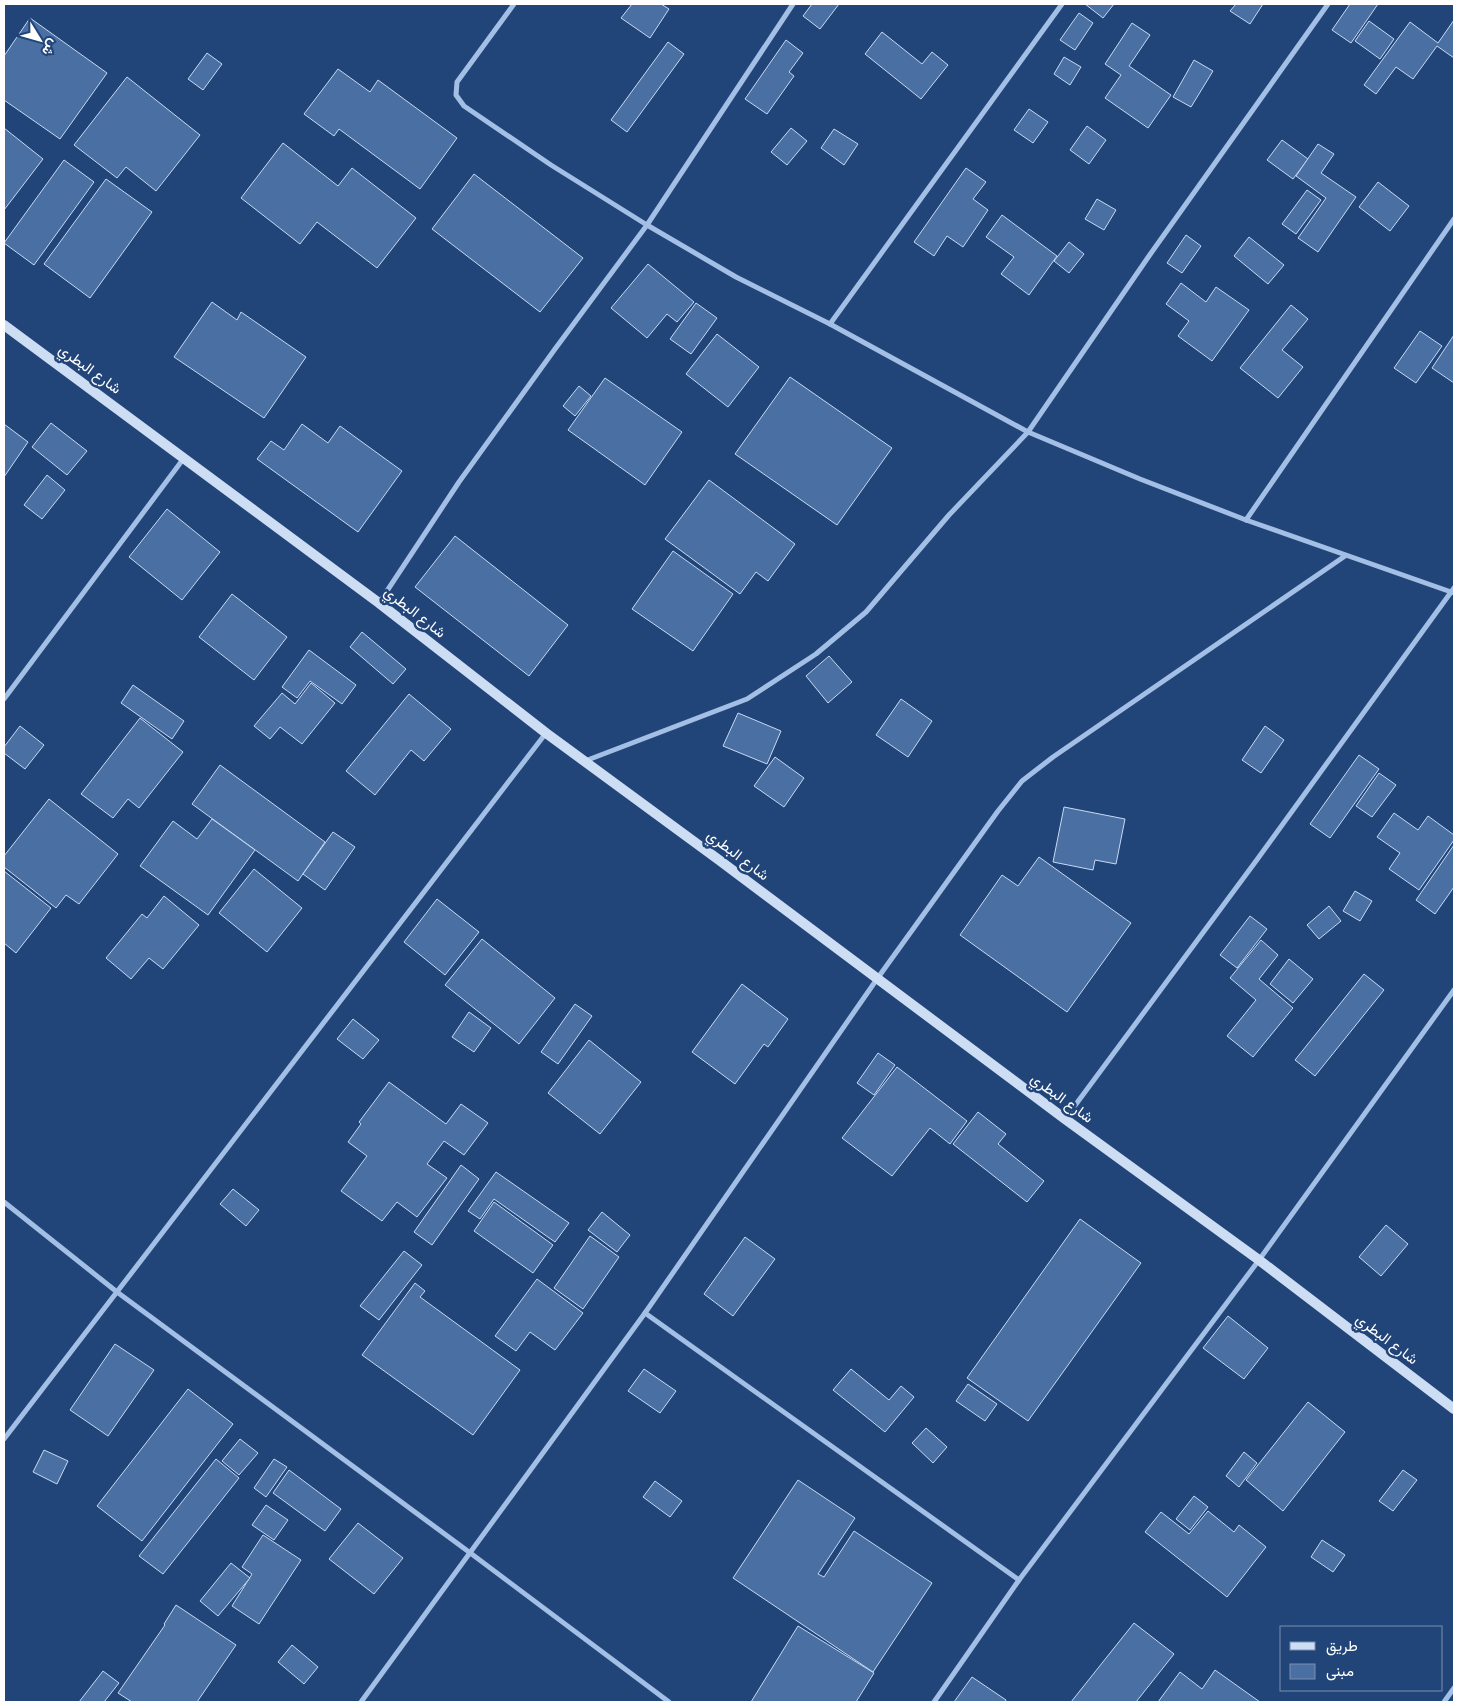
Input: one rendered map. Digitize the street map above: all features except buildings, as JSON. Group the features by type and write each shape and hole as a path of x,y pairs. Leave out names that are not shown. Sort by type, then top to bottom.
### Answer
{"main road":[{"name":"شارع البطري","path":"4,325 379,603 546,733 1065,1119 1259,1260 1454,1409"}],"street":[{"path":"514,4 457,82 456,95 464,106 551,165 647,225 736,277 830,324 1028,432 1140,479 1246,520 1345,556 1453,591 1065,1119"},
{"path":"379,603 459,482 647,225 793,4"},
{"path":"830,324 1062,4"},
{"path":"585,761 747,699 816,654 866,612 948,515 1028,432 1149,256 1328,4"},
{"path":"1246,520 1454,219"},
{"path":"4,699 184,458"},
{"path":"361,1702 645,1313 877,979 998,811 1022,781 1053,757 1345,556"},
{"path":"4,1439 546,733"},
{"path":"934,1702 1020,1580 1259,1260 1454,990"},
{"path":"4,1202 117,1292 669,1702"},
{"path":"645,1313 1020,1580"},
{"path":"1444,1702 1454,1688"}]}
